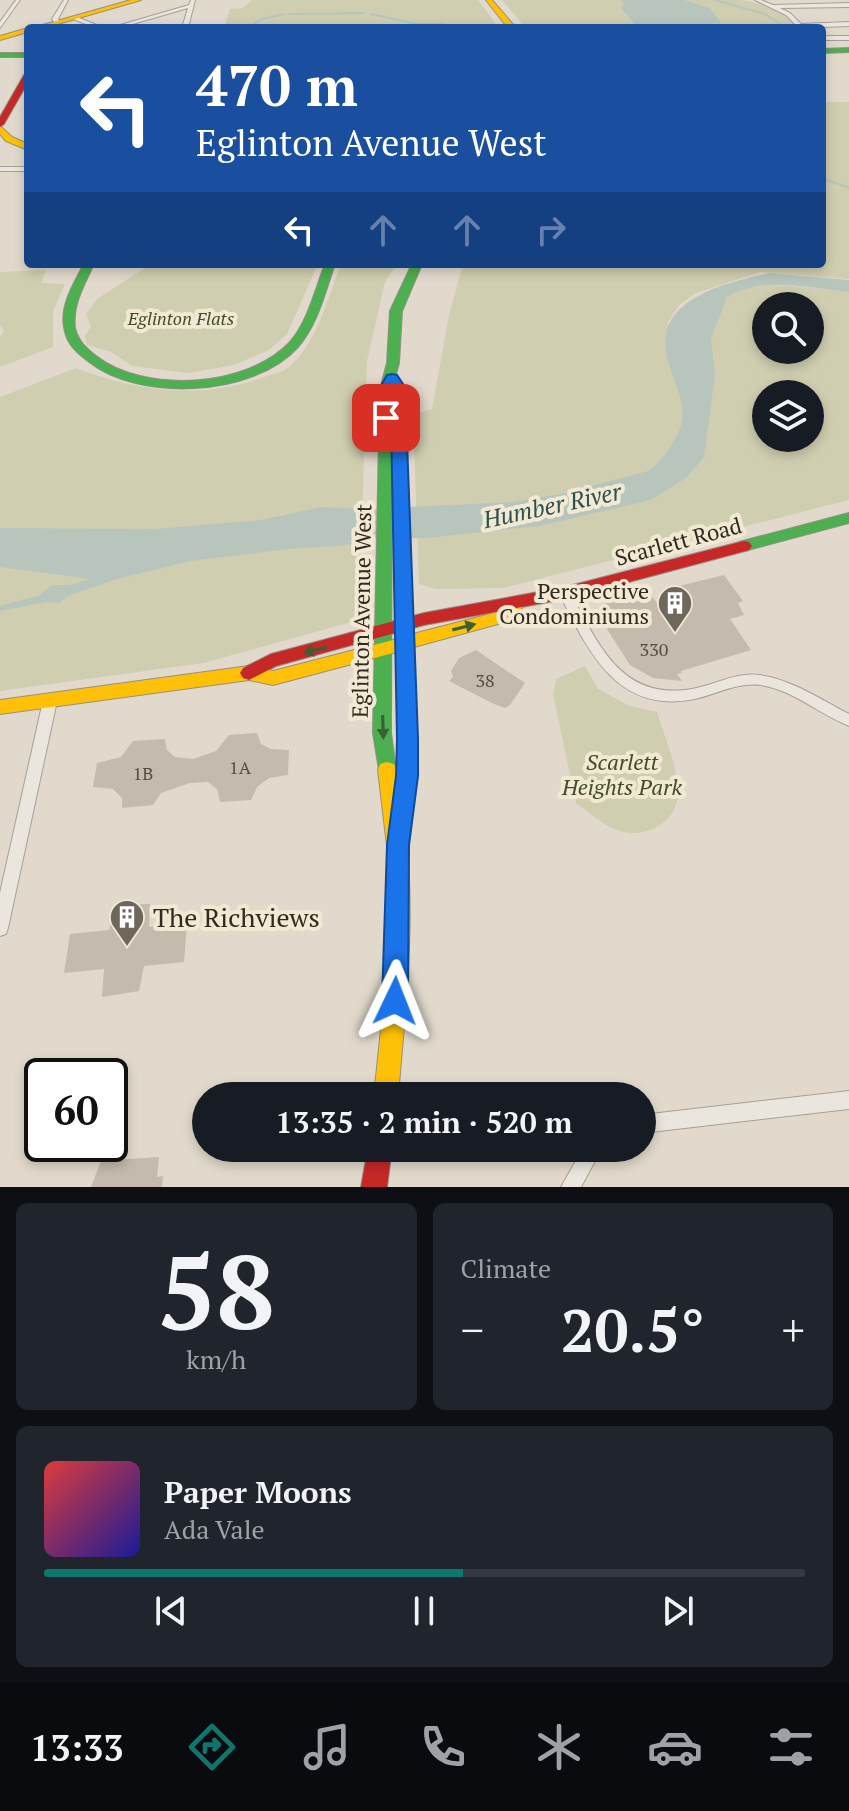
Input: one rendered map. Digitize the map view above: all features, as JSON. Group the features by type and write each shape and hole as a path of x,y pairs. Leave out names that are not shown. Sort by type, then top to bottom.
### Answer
{"main road":[{"path":"53,24 119,2 138,0"},
{"path":"489,0 509,24"},
{"path":"0,38 24,31"},
{"path":"826,51 849,50"},
{"path":"0,55 24,55"},
{"path":"24,82 0,126 9,139 24,145"},
{"path":"87,268 73,291 65,320 72,346 91,365 118,376 179,385 240,377 283,355 298,339 328,268"},
{"name":"Eglinton Avenue West","path":"398,845 382,733 383,584 394,320 399,299 415,268"},
{"name":"Eglinton Avenue West","path":"387,1082 395,1001 398,845 407,776 406,634 392,385"},
{"name":"Scarlett Road","path":"0,707 249,673 271,661 503,617 518,604 849,518"},
{"path":"374,1187 378,1162"}],"street":[{"path":"0,26 18,0"},
{"path":"57,23 55,19 66,0"},
{"path":"757,0 799,24"},
{"path":"126,24 192,3"},
{"path":"186,24 192,3"},
{"path":"773,7 849,5"},
{"path":"75,18 91,24"},
{"path":"826,25 849,24"},
{"path":"826,38 849,38"},
{"path":"18,169 24,162"},
{"path":"0,169 24,169"},
{"path":"565,593 608,667 635,688 671,696 744,680 759,680 789,690 849,720"},
{"path":"0,928 50,701"},
{"path":"656,1122 849,1100"},
{"path":"571,1187 585,1162"}],"green space":[{"path":"252,0 478,0 496,24 225,24 230,9 243,8"},
{"path":"502,0 742,0 773,9 794,24 523,24"},
{"path":"826,102 849,102 849,279 761,272 696,293 679,305 667,324 709,326 724,298 748,287 784,286 849,292 849,500 503,588 436,589 419,584 413,415 432,409 449,315 462,268 826,268"},
{"name":"Eglinton Flats","path":"145,268 316,268 287,334 269,350 234,365 189,373 132,366 111,352 87,345 85,336 91,327 86,314 97,299"},
{"path":"340,268 394,268 385,282 367,361 359,620 203,663 0,691 0,397 76,368 122,382 168,390 191,391 238,385 289,367 307,345 321,319"},
{"path":"46,270 41,283 65,284 53,311 53,347 0,367 0,336 4,331 0,325 0,272"},
{"name":"Scarlett Heights Park","path":"585,666 598,689 630,706 657,712 673,760 678,790 669,817 653,829 633,833 617,830 576,803 553,694 556,679"}],"water":[{"path":"620,0 684,0 710,8 721,23 635,24 621,8 624,3"},
{"name":"Humber River","path":"770,273 849,280 849,292 771,285 727,297 711,339 715,375 704,457 686,478 651,500 539,526 427,538 375,539 340,546 191,561 120,578 70,595 59,603 46,602 0,611 0,606 38,596 53,585 70,585 91,579 0,567 0,528 156,529 261,520 322,507 364,509 514,502 566,493 648,471 662,459 680,428 681,400 666,346 667,331 673,318 682,307 710,290"}],"building":[{"name":"Perspective Condominiums","path":"724,575 743,601 738,603 744,615 730,619 751,650 681,671 677,674 682,681 653,678 630,665 598,615 604,604 650,593 658,605 675,601 667,589"},
{"path":"476,650 525,683 505,708 449,681 459,658"},
{"path":"257,733 261,744 271,749 289,750 288,775 269,778 257,787 251,800 220,802 217,789 208,782 190,783 161,793 153,805 122,808 122,798 113,789 93,787 97,763 121,757 133,741 165,739 167,750 175,757 193,759 216,751 229,735"},
{"name":"The Richviews","path":"150,904 149,927 187,923 184,962 144,966 139,991 102,997 104,969 64,973 70,934 109,930 116,905"},
{"path":"159,1157 157,1177 163,1176 162,1187 91,1187 101,1162 128,1162 128,1159"}],"waterway":[{"path":"715,0 765,14 780,24"},
{"path":"289,14 364,13"},
{"path":"254,24 284,14"},
{"path":"371,14 417,24 444,24"},
{"path":"826,179 849,188"}],"traffic: fast":[{"path":"826,51 849,50"},
{"path":"0,55 24,55"},
{"path":"87,268 70,311 70,330 75,343 104,368 128,378 156,384 184,385 241,375 266,365 286,352 308,323 329,268"},
{"path":"387,770 382,733 386,389 393,363 396,311 415,268"},
{"path":"744,546 849,518"}],"traffic: slow":[{"path":"51,24 138,0"},
{"path":"489,0 509,24"},
{"path":"0,38 24,31"},
{"path":"0,129 9,139 24,145"},
{"path":"398,391 408,739 400,825"},
{"path":"0,707 249,673 273,678 503,617 518,604"},
{"path":"387,770 399,863 395,1001 387,1082"}],"traffic: jam":[{"path":"0,124 24,82"},
{"path":"249,673 271,661 424,619 565,593 744,546"},
{"path":"374,1187 378,1162"}],"place":[{"name":"Perspective Condominiums","path":"675,634"},
{"name":"The Richviews","path":"127,948"}],"route":[{"path":"386,418 386,389 392,378 398,387 401,580 408,739 407,776 398,845 395,1001"}]}
